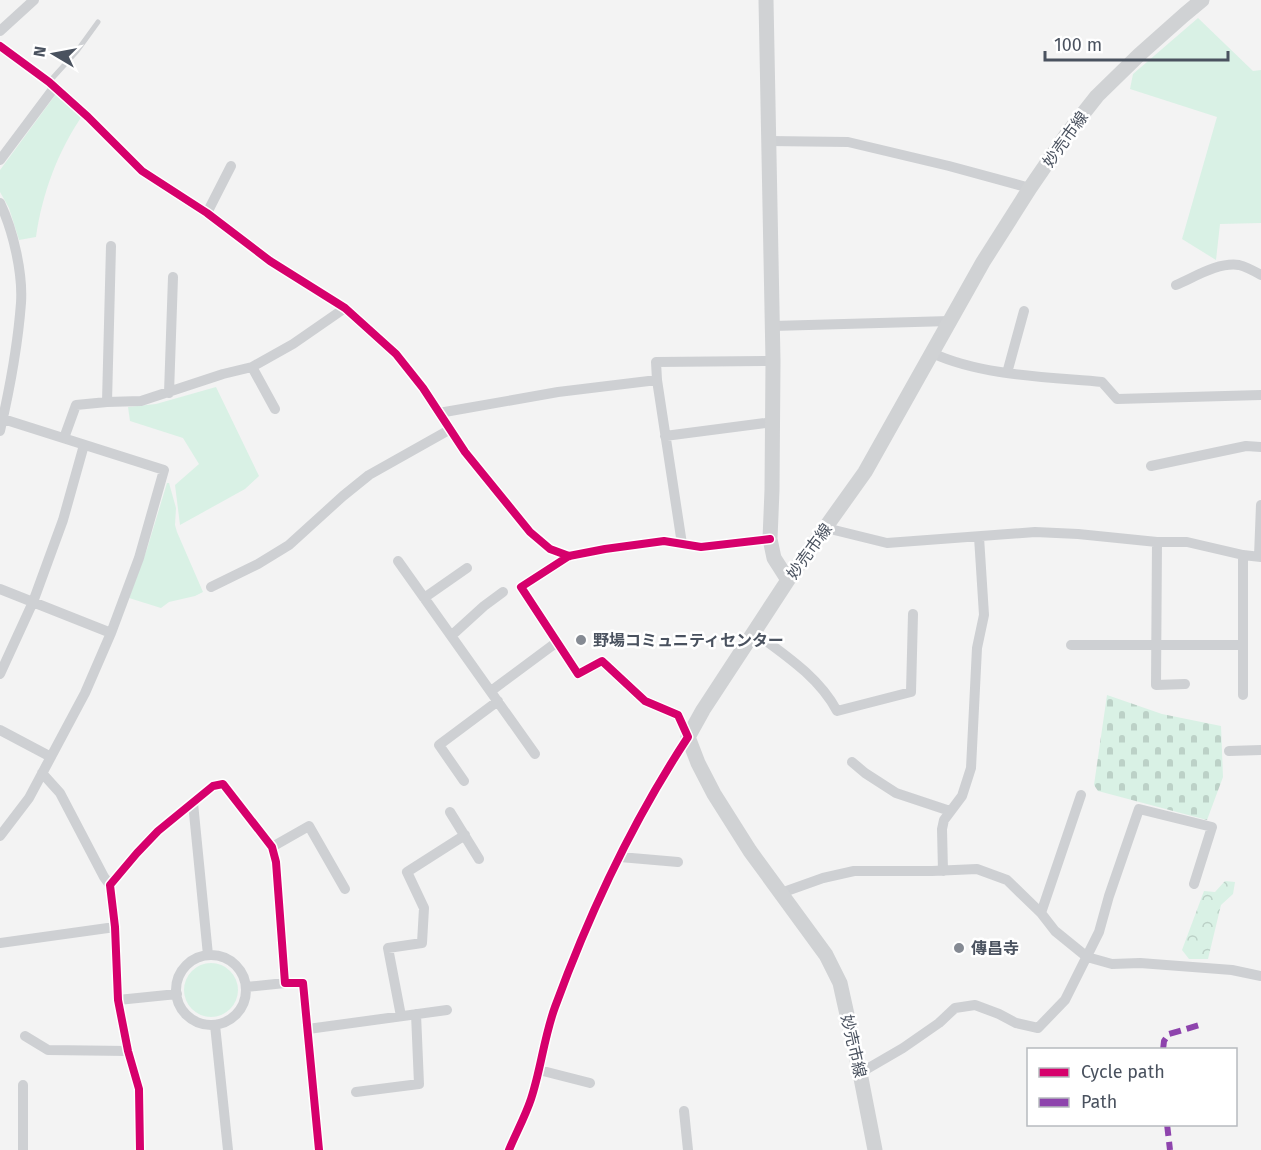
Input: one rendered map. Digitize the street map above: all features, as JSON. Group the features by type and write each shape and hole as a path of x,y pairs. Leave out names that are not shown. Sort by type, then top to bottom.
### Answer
{"main road":[{"path":"766,0 773,326 770,539 774,558 788,580"},
{"name":"妙売市線","path":"875,1150 840,983 826,955 750,851 714,794 688,737 703,710 788,580 865,472 983,262 1067,134 1097,96 1139,55 1202,0"}],"street":[{"path":"0,31 33,0"},
{"path":"0,46 52,85 142,171 207,213 270,261 345,308 396,354 423,388 465,452 530,532 550,549 569,556"},
{"path":"0,160 52,85"},
{"path":"769,141 848,142 1030,188"},
{"path":"207,213 231,166"},
{"path":"0,203 7,216 18,261 21,301 14,358 0,431"},
{"path":"107,402 111,246"},
{"path":"1176,285 1215,268 1231,265 1241,266 1261,275"},
{"path":"169,393 173,277"},
{"path":"63,438 76,405 141,401 223,374 252,367 293,344 345,308"},
{"path":"1007,372 1024,311"},
{"path":"773,326 950,321"},
{"path":"932,353 949,361 1007,372 1102,382 1117,399 1261,395"},
{"path":"682,544 656,362 773,361"},
{"path":"252,367 275,409"},
{"path":"439,413 558,392 657,380"},
{"path":"0,836 29,798 85,693 111,633 139,558 164,470 2,418"},
{"path":"665,436 773,422"},
{"path":"211,587 258,564 289,545 369,475 449,430"},
{"path":"0,674 33,602 63,520 84,445"},
{"path":"1151,466 1246,446 1261,447"},
{"path":"825,528 887,543 1035,532 1157,542 1187,542 1260,557 1261,505"},
{"path":"943,871 942,829 944,820 962,796 971,768 977,648 984,615 979,537"},
{"path":"509,1150 531,1099 554,1010 577,949 620,857 664,773 688,737 678,716 645,701 602,661 578,674 521,586 569,556 605,549 664,541 701,547 770,539"},
{"path":"1157,542 1156,685 1185,684"},
{"path":"1243,555 1243,695"},
{"path":"398,561 535,754"},
{"path":"424,598 467,568"},
{"path":"0,589 111,633"},
{"path":"451,636 503,592"},
{"path":"754,632 799,666 829,696 837,711 911,692 914,614"},
{"path":"490,691 557,642"},
{"path":"1071,645 1243,645"},
{"path":"464,781 439,745 498,701"},
{"path":"0,730 51,758"},
{"path":"1228,751 1261,750"},
{"path":"852,762 897,793 950,812"},
{"path":"42,772 60,793 104,877 111,885 118,1000 128,1051 139,1089 140,1150"},
{"path":"111,885 158,831 213,786 223,784 272,847 276,862 285,983"},
{"path":"1041,913 1081,795"},
{"path":"193,803 208,956"},
{"path":"860,1073 903,1048 939,1023 955,1008 975,1005 1016,1023 1038,1028 1065,1000 1099,932 1139,809 1212,827 1194,884"},
{"path":"450,812 479,859"},
{"path":"272,847 309,826 345,890"},
{"path":"401,1016 388,948 422,943 424,908 407,872 465,835"},
{"path":"620,857 678,862"},
{"path":"781,893 823,878 854,871 977,869 1006,880 1041,913 1055,931 1087,957 1112,964 1140,963 1232,970 1261,976"},
{"path":"0,943 115,927"},
{"path":"208,956 231,961 242,972 246,987 241,1010 230,1020 215,1025 193,1020 182,1009 177,994 178,978 187,965 193,960 208,956"},
{"path":"246,987 303,983 319,1150"},
{"path":"118,1000 177,994"},
{"path":"308,1029 447,1010"},
{"path":"356,1092 419,1084 416,1014"},
{"path":"215,1025 228,1150"},
{"path":"25,1036 48,1050 128,1051"},
{"path":"539,1070 590,1083"},
{"path":"22,1086 23,1150"},
{"path":"684,1111 688,1150"}],"lane":[{"path":"52,85 98,22"}],"green space":[{"path":"1198,18 1253,71 1261,70 1261,223 1220,224 1216,260 1182,239 1217,117 1130,89 1133,74"},
{"path":"56,94 82,116 58,158 42,205 36,237 19,240 9,208 0,192 0,170"},
{"path":"216,387 259,476 245,489 180,525 175,485 199,464 183,438 130,421 128,407 156,404"},
{"path":"167,483 169,483 176,508 177,532 203,592 169,602 161,608 129,598"},
{"path":"1107,695 1162,714 1221,726 1223,777 1207,820 1098,791 1094,785"},
{"path":"1225,881 1235,882 1233,894 1221,905 1208,959 1189,959 1182,950 1204,891 1215,892"},
{"path":"206,963 216,963 226,967 234,975 238,990 234,1005 226,1013 216,1017 206,1017 196,1013 188,1005 184,995 184,985 188,975 196,967"}],"marked path":[{"path":"1163,1048 1164,1041 1169,1034 1203,1024"},
{"path":"1167,1126 1170,1150"}],"cycle path":[{"path":"0,46 49,82 142,171 207,213 270,261 345,308 396,354 423,388 465,452 530,532 550,549 569,556"},
{"path":"509,1150 531,1099 551,1018 598,902 631,834 688,737 678,715 645,701 602,661 578,674 521,587 569,556 605,549 664,541 701,547 770,539"},
{"path":"140,1150 139,1089 128,1051 118,1000 115,927 110,885 158,831 213,786 223,784 272,847 276,862 285,983 303,983 319,1150"}],"place":[{"name":"野場コミュニティセンター","path":"581,640"},
{"name":"傳昌寺","path":"959,948"}]}
